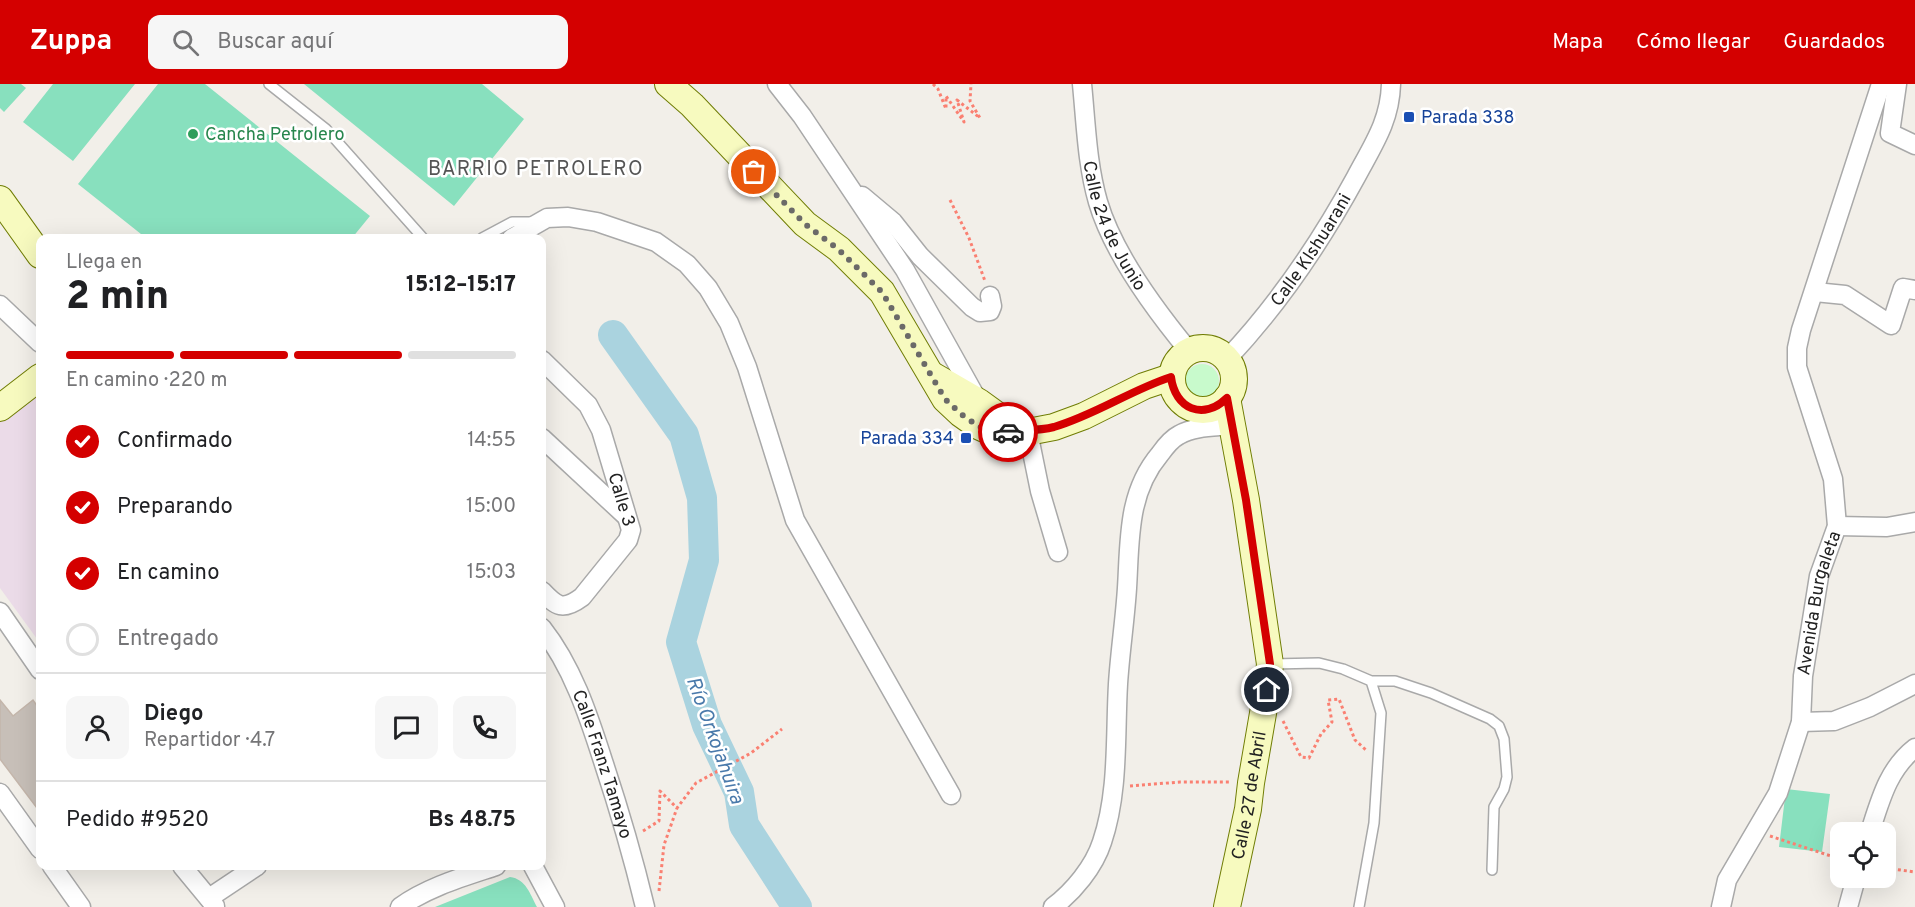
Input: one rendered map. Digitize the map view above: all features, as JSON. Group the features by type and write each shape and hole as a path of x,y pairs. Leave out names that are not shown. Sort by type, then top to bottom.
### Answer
{"main road":[{"path":"668,84 692,105 805,224 838,249 882,292 932,374 974,411 1023,431 1054,427 1084,416 1144,386 1171,377"},
{"path":"0,199 36,250"},
{"path":"1210,348 1227,359 1234,378 1232,389 1220,405 1201,410 1183,403 1176,396 1171,377 1177,361 1189,351 1210,348"},
{"path":"0,408 36,380"},
{"name":"Calle 27 de Abril","path":"1227,398 1246,500 1270,664 1248,809 1227,907"}],"street":[{"path":"777,84 802,116 905,270 974,411"},
{"name":"Calle 24 de Junio","path":"1082,84 1089,160 1098,202 1107,226 1159,314 1189,351"},
{"name":"Calle KIshuarani","path":"1227,359 1258,327 1301,270 1340,205 1382,130 1391,104 1391,84"},
{"name":"Avenida Burgaleta","path":"1721,907 1727,880 1778,793 1801,722 1803,676 1819,576 1837,526 1833,479 1797,368 1797,348 1881,84"},
{"path":"1897,84 1890,133 1915,145"},
{"path":"843,179 893,222 920,256 972,307 980,312 990,310 992,306 990,296"},
{"path":"518,234 547,218 568,217 597,222 656,242 687,264 708,288 729,323 747,367 795,520 951,795"},
{"path":"1815,292 1845,296 1892,324 1903,288 1915,290"},
{"path":"0,305 36,339"},
{"name":"Calle 3","path":"546,364 588,405 601,430 631,530 628,540 582,597 567,606 558,605 546,594"},
{"path":"1053,907 1069,895 1079,883 1102,845 1114,788 1118,683 1131,522 1138,490 1151,465 1177,435 1188,431 1233,425"},
{"path":"1023,431 1058,552"},
{"path":"546,442 627,516"},
{"path":"1837,526 1887,527 1915,522"},
{"path":"0,612 36,660"},
{"name":"Calle Franz Tamayo","path":"546,634 566,666 587,712 629,841 645,907"},
{"path":"1801,722 1834,721 1870,707 1915,684"},
{"path":"1873,822 1891,776 1906,755 1915,748"},
{"path":"0,793 6,814 36,845"},
{"path":"55,870 81,907"},
{"path":"185,870 212,903 252,870"},
{"path":"400,907 412,898 443,884 484,870"},
{"path":"535,870 555,907"},
{"path":"1848,907 1853,888"}],"lane":[{"path":"268,84 326,129 419,234"},
{"path":"490,234 512,222 538,222"},
{"path":"1270,664 1319,663 1343,669 1371,681 1395,681 1410,685 1490,719 1499,726 1504,739 1507,777 1504,789 1494,807 1492,870"},
{"path":"1359,907 1374,823 1379,760 1381,713 1371,681"}],"path":[{"path":"933,84 938,89 946,109 946,96 964,122 957,100 980,118 970,100 971,84"},
{"path":"950,200 969,238 990,296"},
{"path":"1282,719 1301,757 1309,758 1321,734 1332,722 1328,700 1339,699 1354,740 1379,760"},
{"path":"659,894 664,845 677,808 696,783 752,753 782,729"},
{"path":"1114,788 1180,782 1251,783"},
{"path":"629,841 659,821 660,791 677,808"},
{"path":"1758,830 1772,837 1830,856"},
{"path":"1896,869 1915,872"}],"shaded area":[{"path":"36,392 36,638 0,588 0,416"}],"green space":[{"path":"0,84 21,84 26,88 4,112 0,108"},
{"path":"53,84 135,84 73,161 23,122"},
{"name":"Cancha Petrolero","path":"158,84 205,84 370,216 355,234 141,234 78,184"},
{"path":"304,84 482,84 524,119 454,206"},
{"path":"1202,364 1214,369 1219,381 1214,393 1202,398 1190,393 1185,381 1190,369"},
{"path":"1786,789 1830,794 1822,852 1779,847"},
{"path":"510,877 524,884 537,907 435,907"}],"building":[{"path":"0,700 13,716 33,700 36,704 36,807 0,759"}],"waterway":[{"name":"Río Orkojahuira","path":"613,335 684,435 702,498 704,560 681,642 707,725 739,792 744,825 797,907"}],"way so far":[{"path":"754,172 805,224 860,268 882,292 945,399 978,426 991,432 1008,432"}],"place":[{"name":"Parada 338","path":"1409,117"},
{"name":"Cancha Petrolero","path":"193,134"},
{"name":"Parada 334","path":"966,438"}],"district":[{"name":"BARRIO PETROLERO","path":"536,168"}],"route":[{"path":"1008,432 1019,430 1028,432 1054,427 1084,416 1144,386 1171,377 1176,396 1192,408 1211,409 1220,405 1227,398 1246,500 1270,664 1267,690"}]}
